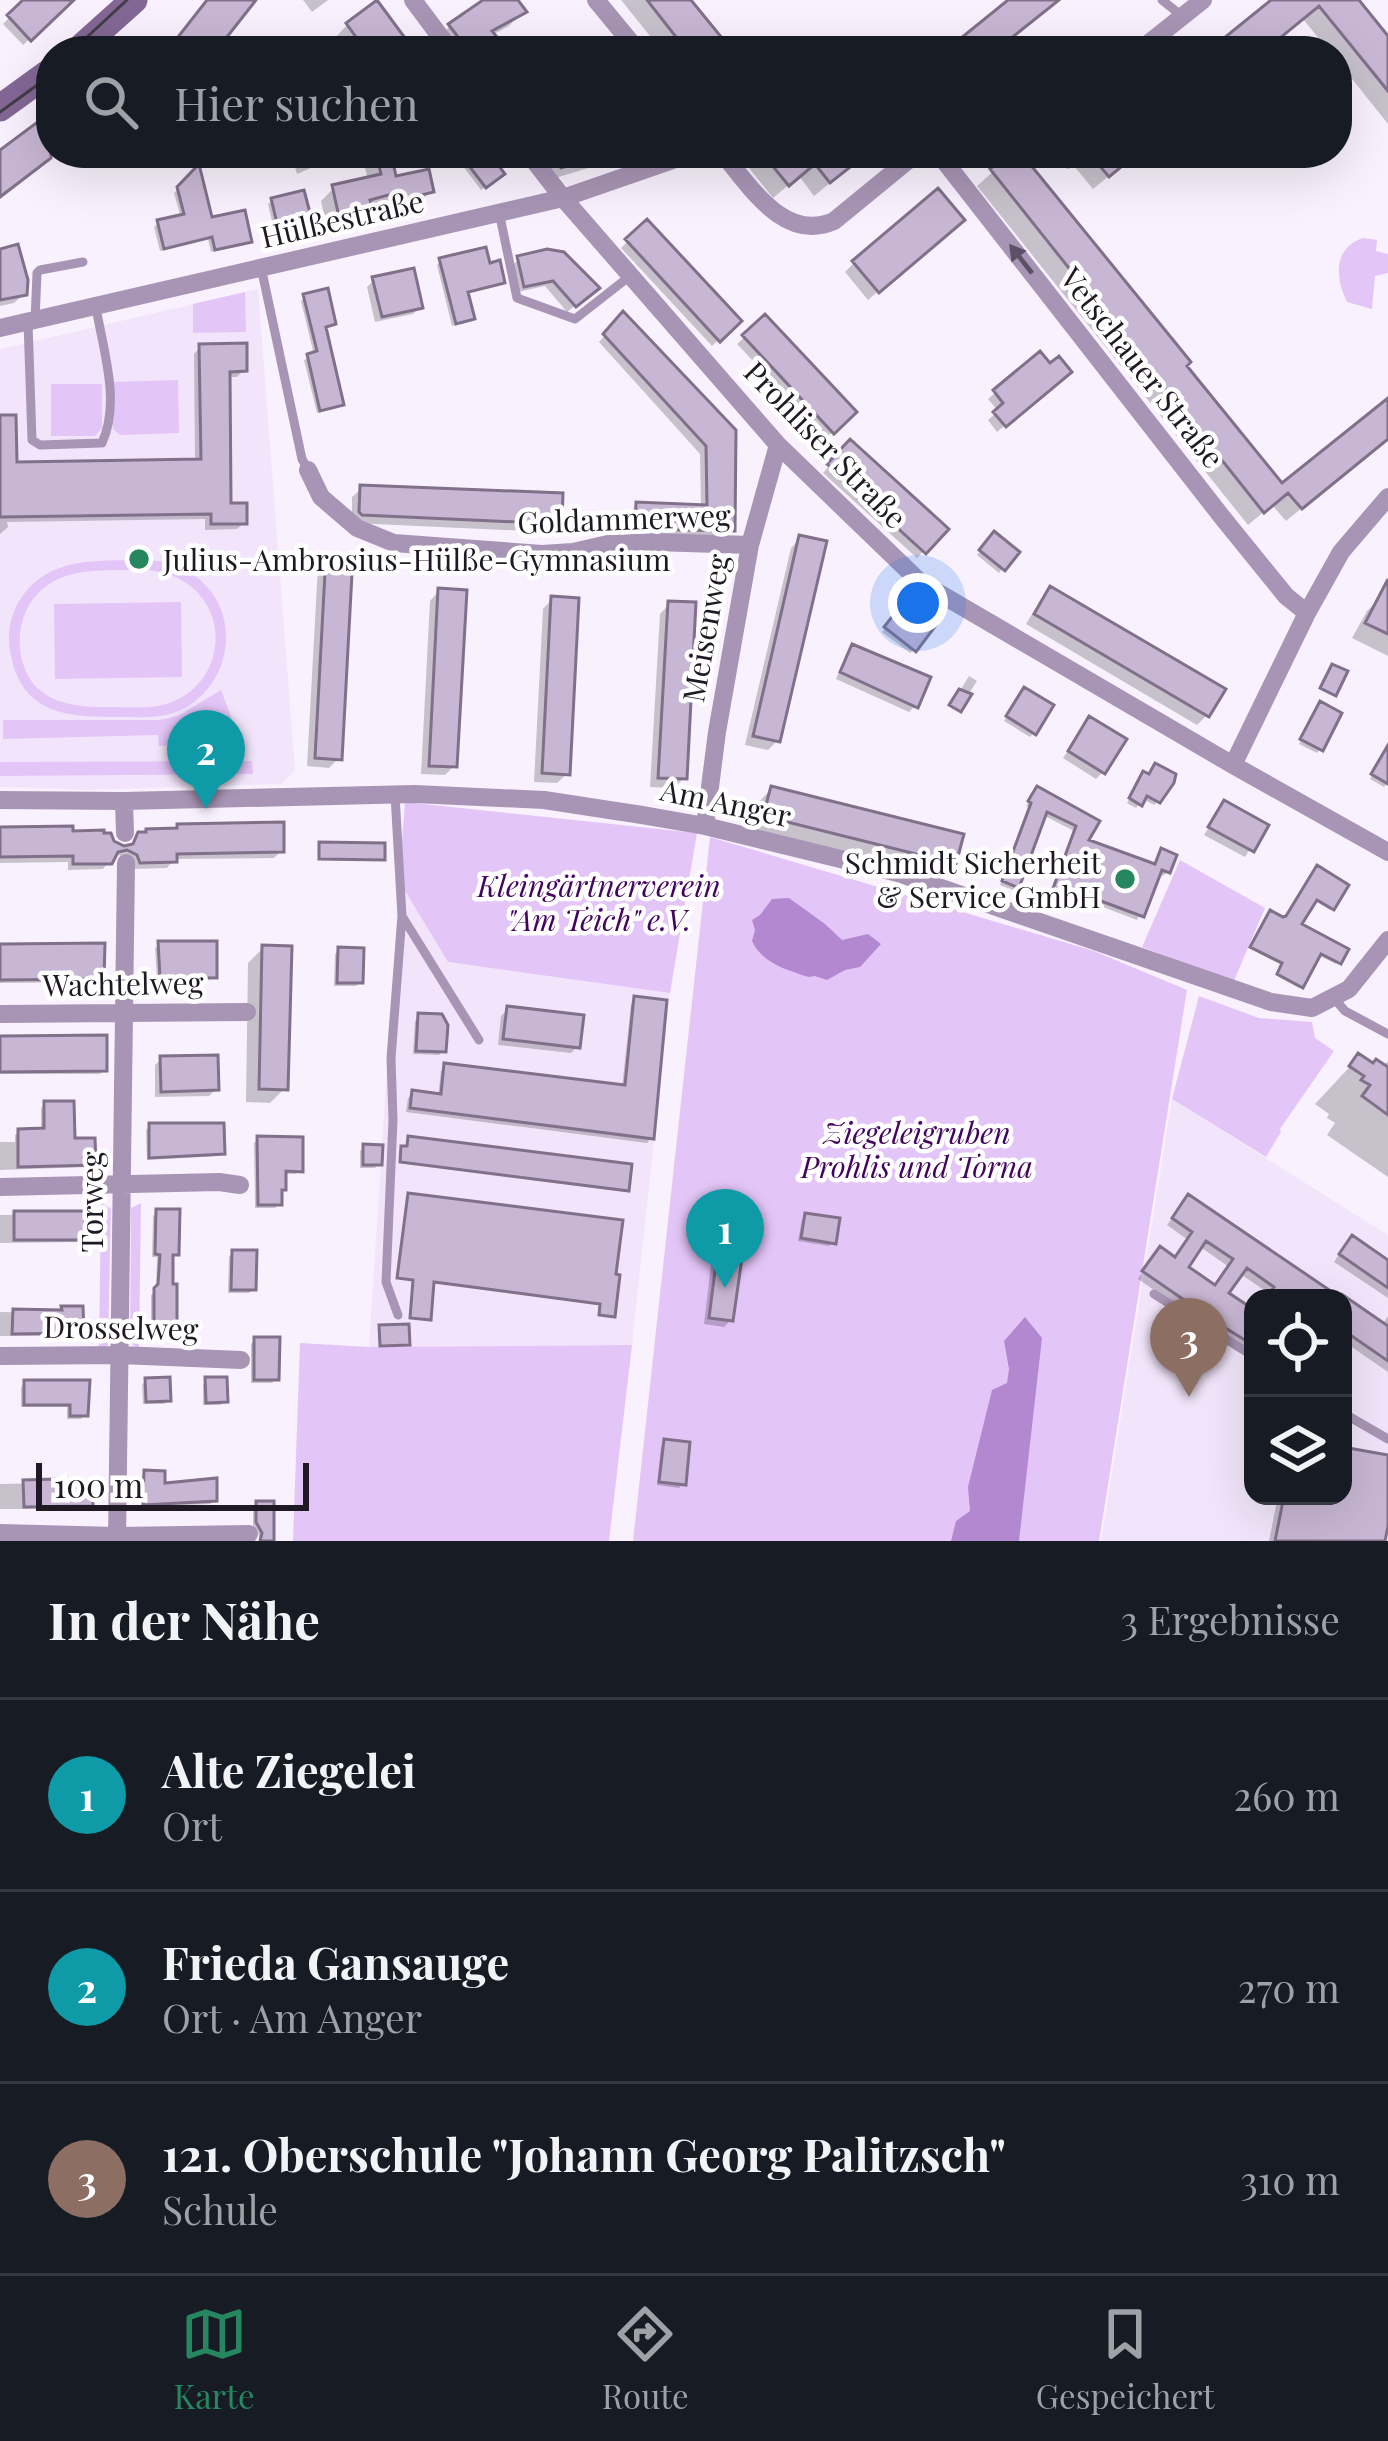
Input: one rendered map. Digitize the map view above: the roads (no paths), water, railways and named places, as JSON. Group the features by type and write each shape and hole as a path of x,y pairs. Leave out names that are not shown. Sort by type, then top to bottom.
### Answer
{"street":[{"path":"94,36 134,0"},
{"path":"413,0 440,36"},
{"path":"596,0 626,36"},
{"path":"1157,36 1203,0"},
{"path":"0,108 36,82"},
{"name":"Prohliser Straße","path":"539,168 778,445 920,582 1388,852"},
{"name":"Hülßestraße","path":"0,328 562,198 649,168"},
{"path":"736,168 782,219 820,227 899,168"},
{"name":"Vetschauer Straße","path":"950,168 1222,517 1286,596 1307,613"},
{"name":"Meisenweg","path":"704,826 750,545 778,445"},
{"name":"Goldammerweg","path":"308,470 321,497 339,513 357,528 394,543 542,554 608,544 750,545"},
{"path":"1233,765 1307,613 1350,538 1388,497"},
{"name":"Am Anger","path":"0,800 395,795 544,800 704,826 898,874 1270,1002 1312,1008 1333,997"},
{"path":"124,800 124,833"},
{"name":"Torweg","path":"117,1539 126,863"},
{"path":"1333,997 1348,989 1388,940"},
{"name":"Wachtelweg","path":"0,1015 247,1012"},
{"path":"0,1187 240,1185"},
{"name":"Drosselweg","path":"0,1356 241,1360"},
{"path":"0,1533 117,1539 250,1534"}],"lane":[{"path":"1162,0 1182,16"},
{"path":"499,212 517,298 575,319 630,276"},
{"path":"82,262 37,273 32,440 40,445 102,443 108,430 110,390 96,307"},
{"name":"Goldammerweg","path":"261,267 308,470"},
{"path":"395,795 402,916 391,1058 386,1282 398,1315"},
{"path":"402,916 479,1040"},
{"path":"1333,997 1345,1011 1388,1034"},
{"path":"1154,1294 1244,1350"},
{"path":"1352,1418 1388,1439"}],"tram line":[{"path":"88,36 127,0"},
{"path":"0,112 36,86"}],"place":[{"name":"Julius-Ambrosius-Hülße-Gymnasium","path":"139,559"},
{"name":"Frieda Gansauge","path":"206,809"},
{"name":"Schmidt Sicherheit & Service GmbH","path":"1125,879"},
{"name":"Alte Ziegelei","path":"725,1288"},
{"name":"121. Oberschule \"Johann Georg Palitzsch\"","path":"1189,1397"}],"park label":[{"name":"Kleingärtnerverein \"Am Teich\" e.V.","path":"599,902"},
{"name":"Ziegeleigruben Prohlis und Torna","path":"917,1149"}]}
